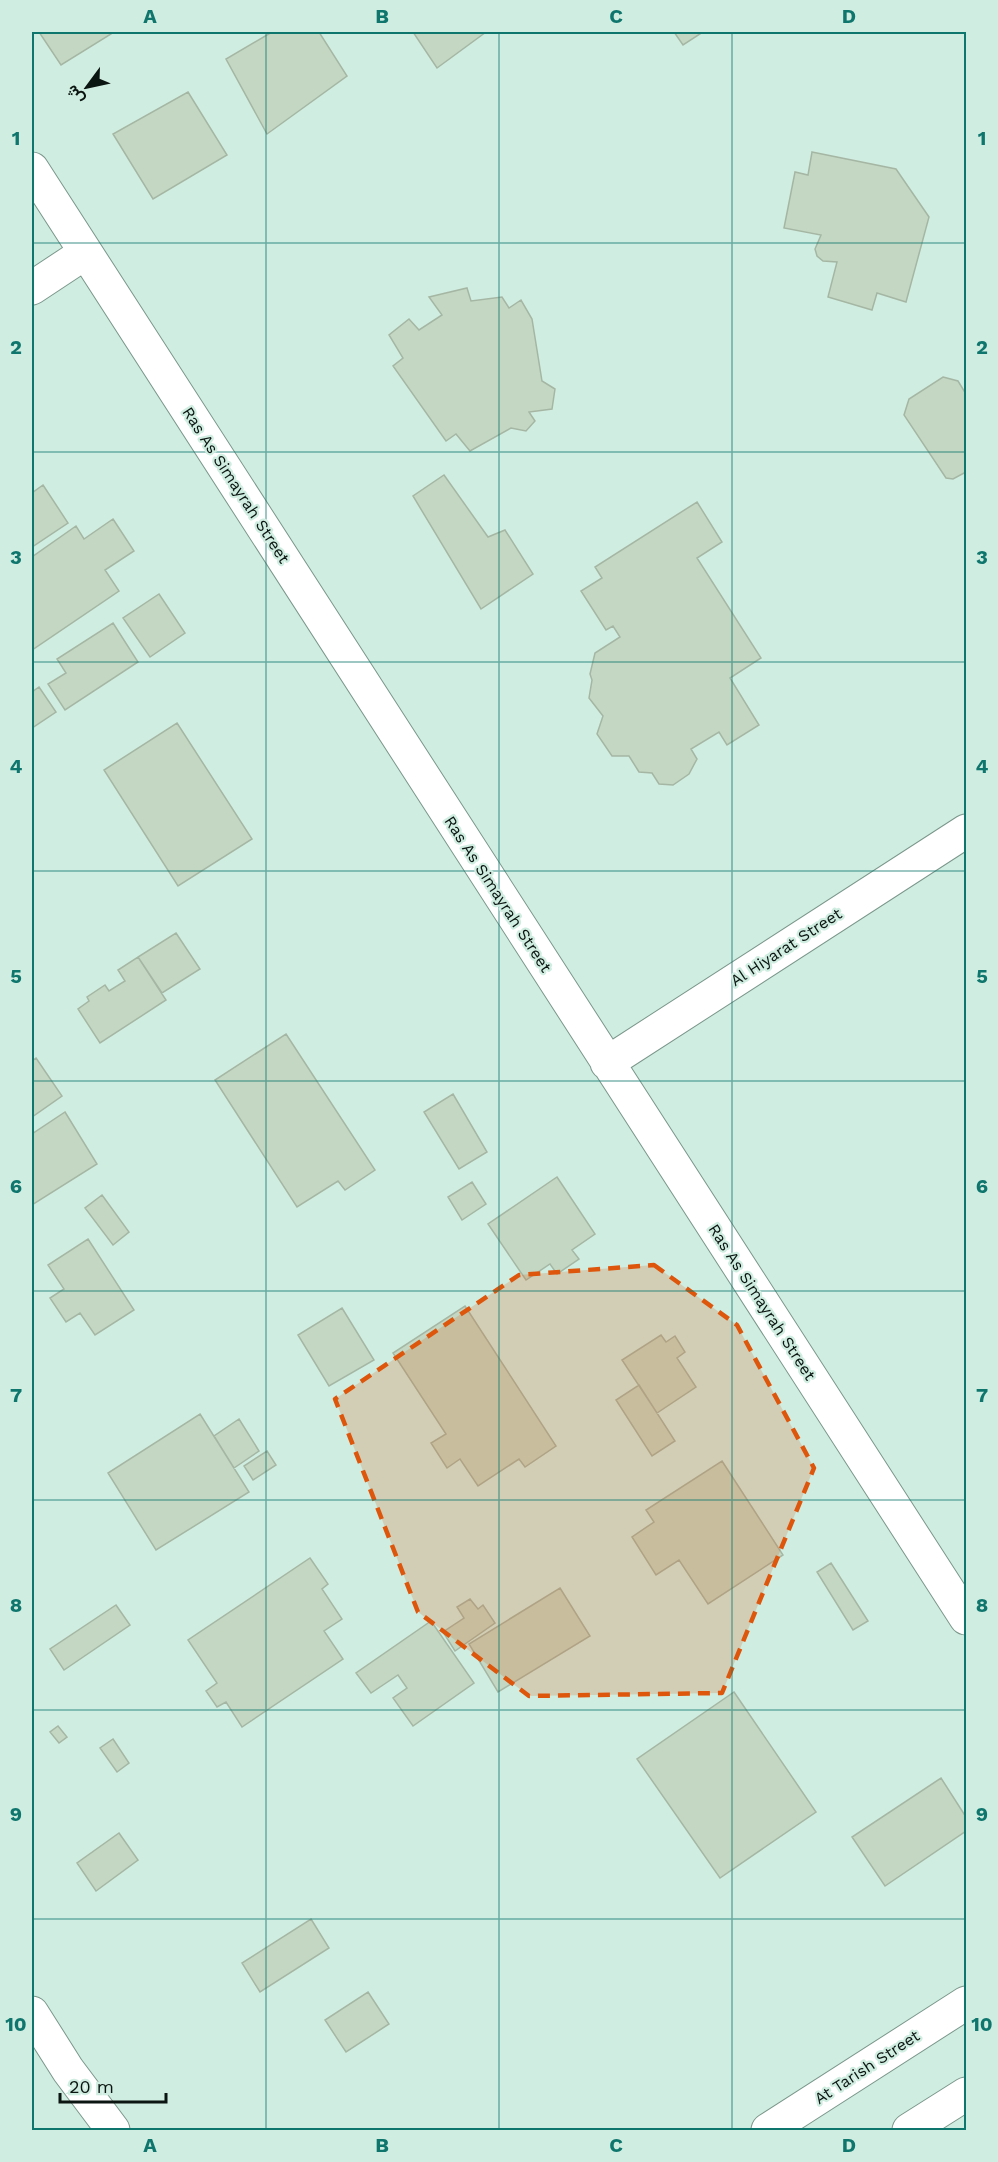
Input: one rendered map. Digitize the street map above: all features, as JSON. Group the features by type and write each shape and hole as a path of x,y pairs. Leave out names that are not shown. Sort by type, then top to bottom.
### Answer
{"street":[{"name":"Ras As Simayrah Street","path":"32,169 966,1618"},
{"path":"32,288 85,253"},
{"name":"Al Hiyarat Street","path":"607,1064 966,831"},
{"name":"At Tarish Street","path":"768,2130 966,2002"},
{"path":"32,2013 68,2070 113,2130"},
{"path":"909,2130 966,2094"}],"highlighted area":[{"path":"654,1265 737,1325 814,1468 722,1693 529,1696 418,1612 335,1399 519,1275"}],"building":[{"path":"39,32 110,32 111,34 61,65"},
{"path":"272,32 319,32 347,76 267,134 226,59"},
{"path":"413,32 486,32 437,68"},
{"path":"674,32 703,32 683,45"},
{"path":"188,92 227,155 153,199 113,134"},
{"path":"812,152 896,169 929,217 906,302 877,293 872,310 828,297 837,262 823,261 817,256 815,249 821,235 784,228 795,172 808,175"},
{"path":"467,288 471,301 502,297 509,308 521,300 532,319 542,381 555,389 552,409 529,412 535,421 526,431 511,428 470,451 456,434 446,441 393,366 403,358 389,335 409,319 419,330 442,315 429,297"},
{"path":"943,377 958,381 966,394 966,472 953,479 946,478 904,415 909,399"},
{"path":"444,475 488,537 505,530 533,574 481,609 413,496"},
{"path":"43,485 68,523 32,547 32,493"},
{"path":"697,502 722,542 697,558 761,658 730,678 759,725 727,745 719,732 691,749 697,759 689,774 673,785 659,784 652,773 639,772 629,756 612,756 597,734 603,716 589,698 592,680 590,674 595,653 620,637 613,626 606,630 581,591 602,578 595,567"},
{"path":"113,519 134,551 105,570 119,591 32,650 32,557 76,526 84,539"},
{"path":"159,594 185,633 150,657 123,618"},
{"path":"113,623 138,662 65,710 48,684 66,673 57,659"},
{"path":"39,687 56,712 32,728 32,692"},
{"path":"177,723 252,839 178,886 104,770"},
{"path":"176,933 200,969 162,993 138,957"},
{"path":"138,957 166,1000 100,1043 78,1009 89,1001 87,997 105,985 109,991 125,981 118,970"},
{"path":"286,1034 375,1170 345,1190 338,1181 297,1207 215,1080"},
{"path":"36,1058 62,1096 32,1117 32,1061"},
{"path":"453,1094 487,1152 459,1169 424,1112"},
{"path":"65,1112 97,1164 32,1205 32,1134"},
{"path":"557,1177 595,1234 572,1250 579,1259 557,1274 550,1264 526,1280 488,1224"},
{"path":"472,1182 486,1204 462,1220 448,1197"},
{"path":"102,1195 129,1232 113,1245 85,1208"},
{"path":"88,1239 134,1310 95,1335 80,1313 66,1322 50,1298 64,1289 48,1265"},
{"path":"465,1306 556,1446 525,1467 519,1459 478,1486 460,1459 447,1468 431,1443 446,1434 393,1353"},
{"path":"342,1308 374,1360 329,1386 298,1335"},
{"path":"661,1335 666,1342 675,1336 685,1352 677,1358 696,1387 657,1413 622,1360"},
{"path":"639,1385 675,1441 652,1456 616,1400"},
{"path":"200,1414 249,1492 156,1550 108,1473"},
{"path":"239,1419 259,1451 234,1468 214,1436"},
{"path":"267,1451 276,1465 253,1480 244,1466"},
{"path":"722,1461 783,1555 708,1604 679,1560 656,1575 632,1537 654,1522 646,1510"},
{"path":"310,1558 328,1584 322,1589 342,1619 324,1631 343,1659 242,1727 226,1702 217,1707 206,1691 217,1683 188,1640"},
{"path":"831,1563 868,1621 853,1630 817,1572"},
{"path":"560,1588 590,1636 498,1692 469,1644"},
{"path":"470,1599 478,1609 483,1605 495,1623 455,1651 443,1632 464,1618 457,1607"},
{"path":"116,1605 130,1625 64,1670 50,1649"},
{"path":"431,1621 474,1683 413,1726 393,1698 407,1688 398,1675 371,1693 356,1673"},
{"path":"734,1692 816,1812 720,1878 637,1759"},
{"path":"58,1726 67,1737 59,1743 50,1732"},
{"path":"113,1739 129,1763 117,1772 100,1748"},
{"path":"941,1778 966,1817 966,1831 885,1886 852,1837"},
{"path":"119,1833 138,1860 96,1891 77,1863"},
{"path":"311,1919 329,1948 260,1992 242,1963"},
{"path":"368,1992 389,2024 346,2052 325,2020"}]}
